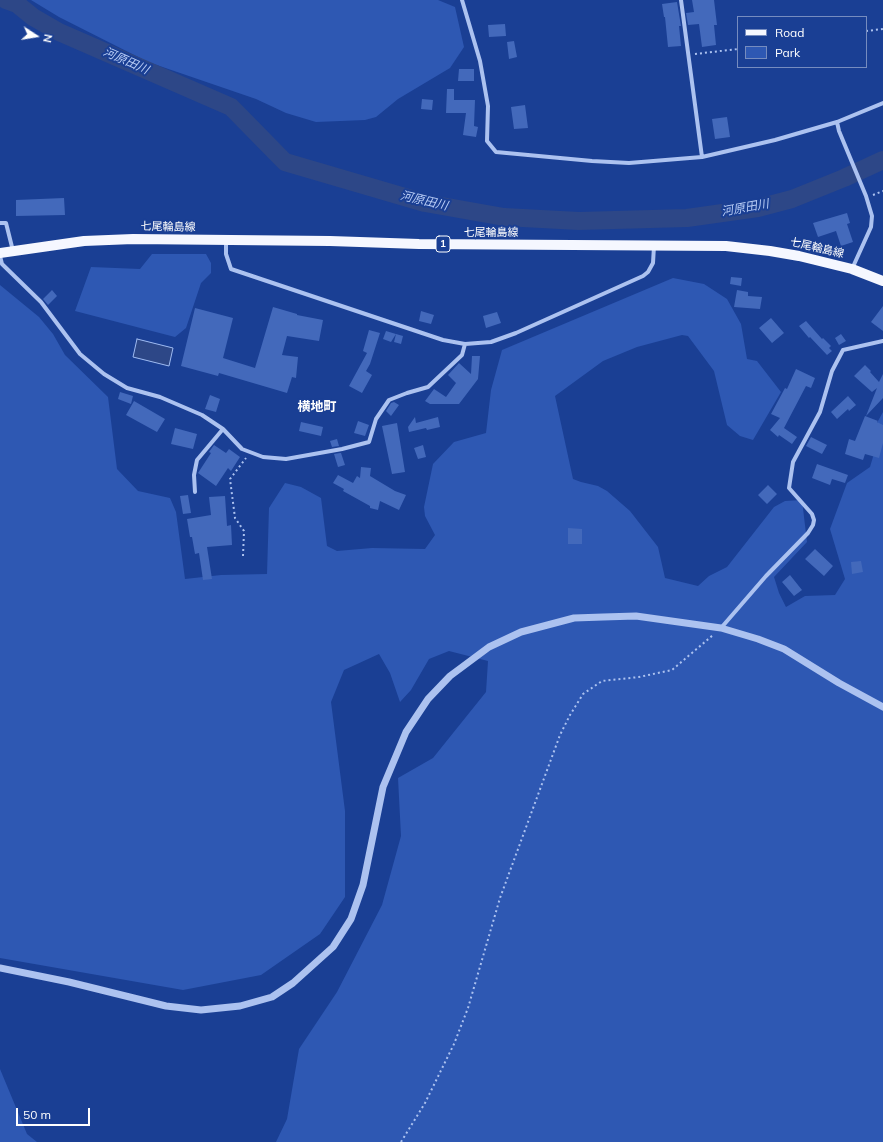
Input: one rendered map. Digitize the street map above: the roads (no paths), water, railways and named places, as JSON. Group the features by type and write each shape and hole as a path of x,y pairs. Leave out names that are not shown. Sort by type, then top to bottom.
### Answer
{"main road":[{"name":"七尾輪島線","path":"0,255 13,251 84,241 133,239 330,241 419,244 726,246 799,256 852,269 883,281"}],"street":[{"path":"462,0 480,61 487,98 487,141 496,152 629,163 702,157 775,140 838,122 883,103"},
{"path":"681,0 702,157"},
{"path":"838,122 839,131 866,197 872,216 871,227 852,269"},
{"path":"0,223 6,223 13,251"},
{"path":"226,240 226,254 231,269 443,340 465,344 491,342 516,333 643,276 648,272 653,263 654,246"},
{"path":"0,255 2,264 41,302 80,354 104,374 127,388 160,397 202,415 222,428 242,449 263,457 286,459 336,450 368,442 376,419 388,400 428,387 462,355 465,344"},
{"path":"721,628 766,576 813,526 814,520 812,514 790,488 793,462 820,412 832,371 843,350 883,341"},
{"path":"195,492 194,474 197,460 222,428"},
{"path":"0,968 62,980 166,1006 201,1010 240,1006 272,997 293,983 333,947 351,919 363,885 383,787 406,732 428,699 450,676 489,647 521,632 574,618 636,616 721,628 758,639 784,649 883,707"}],"waterway":[{"name":"河原田川","path":"6,0 17,4 33,17 59,32 231,107 285,162 425,203 504,217 579,221 687,218 758,208 792,199 883,160"}],"district":[{"name":"横地町","path":"317,407"}]}
